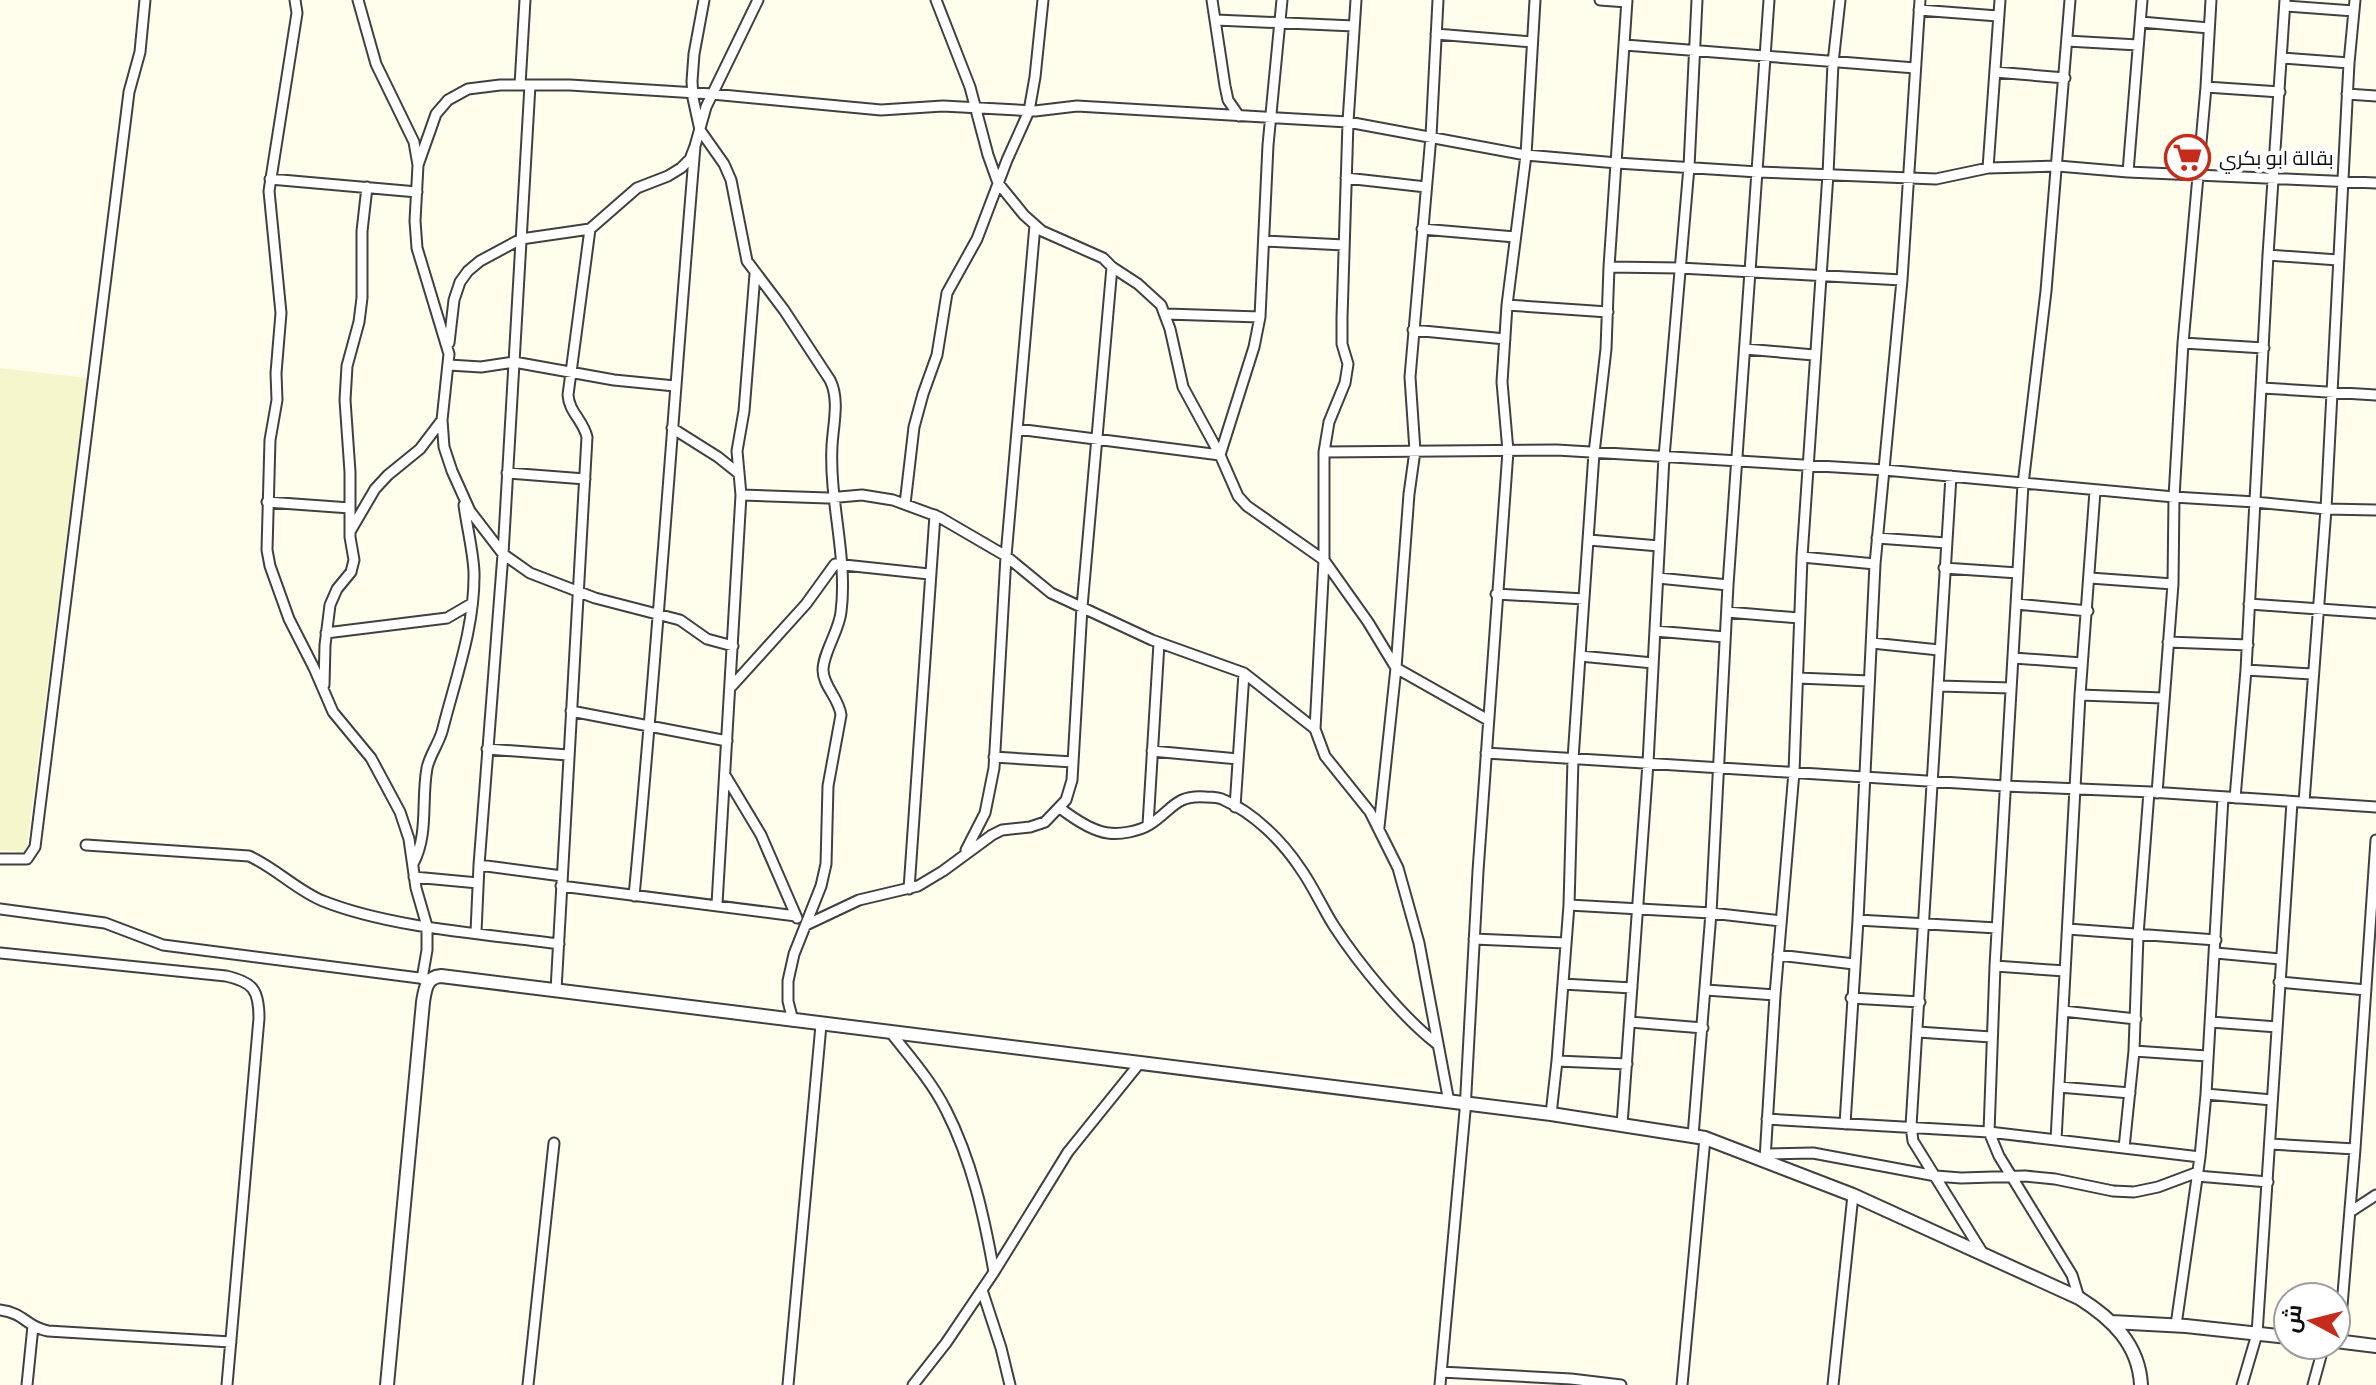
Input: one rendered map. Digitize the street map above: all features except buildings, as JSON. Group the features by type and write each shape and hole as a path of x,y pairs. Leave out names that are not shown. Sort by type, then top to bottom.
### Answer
{"street":[{"path":"0,859 27,859 35,847 129,92 140,52 145,0"},
{"path":"295,0 297,13 270,179 269,205 281,313 277,400 270,431 266,543 270,566 289,619 333,712 366,749 391,792 409,839 414,877 427,926 426,979 411,1110 387,1385"},
{"path":"358,0 376,64 414,142 418,165 417,248 448,349"},
{"path":"476,932 503,554 521,239 525,0"},
{"path":"704,0 694,54 692,93 700,130 724,164 731,180 744,254 833,386 835,408 832,460 841,563 840,619 823,672 840,706 841,715 828,786 826,864 788,981 788,1001 793,1021"},
{"path":"733,646 707,639 680,620 579,593 530,573 503,554 462,494 447,456 442,420 454,300 460,282 468,271 521,239 590,229 637,188 681,168 690,159 712,94 758,0"},
{"path":"936,0 970,87 998,183 1024,215 1042,231 1103,258 1151,295 1166,314 1183,387 1238,496 1247,506 1324,560 1396,668 1488,720"},
{"path":"905,504 913,436 937,355 945,302 951,284 977,239 1029,111 1043,0"},
{"path":"1212,0 1228,100 1239,116"},
{"path":"1220,455 1254,347 1260,317 1271,118 1282,0"},
{"path":"1356,0 1344,245 1342,344 1348,364 1345,383 1329,422 1324,452 1324,560 1315,729 1325,756 1370,812 1398,868 1419,943 1449,1102"},
{"path":"1379,827 1415,451 1410,377 1431,136 1438,0"},
{"path":"1440,1385 1465,1104 1496,594 1508,451 1502,382 1507,305 1526,155 1535,0"},
{"path":"1551,1114 1569,905 1573,759 1594,453 1606,349 1627,1 1600,0"},
{"path":"1622,1125 1648,763 1664,457 1689,167 1697,0"},
{"path":"1682,1385 1699,1137 1728,585 1769,0"},
{"path":"1765,1157 1794,772 1807,465 1833,63 1840,0"},
{"path":"1988,168 2000,0"},
{"path":"2070,0 2044,318 2023,484 1991,1037 1989,1132 1999,1156 2067,1265 2079,1298"},
{"path":"2128,172 2142,0"},
{"path":"2124,1148 2134,1051 2138,935 2173,584 2174,497 2183,343 2211,0"},
{"path":"2304,802 2326,509 2347,94 2355,0"},
{"path":"2235,798 2248,645 2268,255 2285,3 2354,11"},
{"path":"1845,1124 1875,564 1902,280 1920,5 1998,16"},
{"path":"1216,20 1354,26"},
{"path":"2141,22 2209,28"},
{"path":"1436,34 1532,42"},
{"path":"2067,41 2138,45"},
{"path":"1625,45 1915,68"},
{"path":"2282,58 2349,63"},
{"path":"1995,72 2065,78"},
{"path":"418,165 436,114 448,100 468,89 570,85 712,94 881,110 943,106 1029,111 1077,106 1348,122 1526,155 1758,172 1948,178 1988,168 2058,166 2376,183"},
{"path":"2206,87 2280,92"},
{"path":"2347,94 2376,96"},
{"path":"634,896 695,146"},
{"path":"1346,178 1426,187"},
{"path":"270,179 417,192"},
{"path":"324,692 326,633 332,599 353,566 346,374 362,298 362,231 367,187"},
{"path":"962,856 979,829 992,783 1006,556 1035,225"},
{"path":"556,990 586,431 568,401 590,229"},
{"path":"1422,229 1515,237"},
{"path":"1264,241 1344,245"},
{"path":"2268,255 2338,260"},
{"path":"804,929 859,900 909,889 930,880 1002,830 1045,822 1060,808 1070,792 1082,607 1112,267"},
{"path":"1609,267 1902,280"},
{"path":"717,904 741,495 737,451 744,411 755,274"},
{"path":"1507,305 1608,312"},
{"path":"1166,314 1260,317"},
{"path":"1413,330 1505,339"},
{"path":"2183,343 2264,348"},
{"path":"1745,349 1814,355"},
{"path":"449,365 481,367 514,362 614,380 675,386"},
{"path":"2262,388 2376,395"},
{"path":"350,531 375,489 420,449 442,420"},
{"path":"672,428 738,473"},
{"path":"1017,429 1220,455"},
{"path":"1324,452 1594,453 1885,470 2095,491 2376,510"},
{"path":"507,473 585,479"},
{"path":"1951,476 1911,1126 1913,1141 1982,1252"},
{"path":"2056,1140 2080,695 2095,491"},
{"path":"413,864 421,843 427,768 441,735 461,668 471,604 473,559 462,494"},
{"path":"741,495 835,498 862,495 886,498 935,515 1006,556 1051,593 1159,643 1244,673 1315,729"},
{"path":"267,502 350,508"},
{"path":"909,889 935,515"},
{"path":"1877,538 1946,543"},
{"path":"1589,540 1659,546"},
{"path":"1802,557 1875,564"},
{"path":"731,687 806,604 833,565 841,563 929,574"},
{"path":"1944,568 2018,573"},
{"path":"1658,578 1728,585"},
{"path":"2090,578 2173,584"},
{"path":"1496,594 1584,599"},
{"path":"326,633 447,618 471,604"},
{"path":"2017,604 2088,611"},
{"path":"2249,604 2376,613"},
{"path":"1727,612 1799,618"},
{"path":"1655,631 1725,637"},
{"path":"2168,642 2248,645"},
{"path":"1148,825 1159,643"},
{"path":"1872,643 1939,650"},
{"path":"1580,656 1653,663"},
{"path":"2014,658 2082,663"},
{"path":"2246,670 2312,674"},
{"path":"1235,807 1244,673"},
{"path":"1798,678 1869,681"},
{"path":"1939,686 2011,688"},
{"path":"2080,695 2163,698"},
{"path":"571,711 727,741"},
{"path":"487,749 568,755"},
{"path":"1152,751 1238,759"},
{"path":"1486,753 2376,807"},
{"path":"994,757 1073,762"},
{"path":"725,774 761,835 804,929"},
{"path":"1060,808 1075,819 1107,833 1127,832 1148,825 1181,799 1194,796 1222,799 1258,821 1300,867 1336,928 1364,966 1419,1030 1437,1044"},
{"path":"2176,1325 2206,1094 2223,797"},
{"path":"2242,1385 2257,1334 2292,802"},
{"path":"2343,1281 2376,840"},
{"path":"86,845 249,856 322,900 378,917 559,944"},
{"path":"479,865 634,896 796,916"},
{"path":"414,877 478,883"},
{"path":"1569,905 1711,913 1781,921"},
{"path":"0,909 105,923 163,945 426,979 441,976 556,990 1551,1114 1699,1137 1765,1157 2079,1298 2112,1322 2133,1352 2141,1385"},
{"path":"1858,920 1997,928"},
{"path":"2068,929 2216,940"},
{"path":"1474,939 1565,943"},
{"path":"0,953 226,976 251,985 257,994 259,1018 227,1385"},
{"path":"2216,953 2280,959"},
{"path":"1778,955 1854,964"},
{"path":"1995,966 2065,971"},
{"path":"2279,982 2366,990"},
{"path":"1563,984 1632,988"},
{"path":"1706,990 1775,995"},
{"path":"1851,998 1920,1002"},
{"path":"2063,1011 2136,1019"},
{"path":"1630,1022 1703,1028"},
{"path":"2211,1022 2277,1027"},
{"path":"788,1385 821,1025"},
{"path":"1918,1032 1991,1037"},
{"path":"891,1033 937,1095 956,1133 983,1212 994,1272"},
{"path":"2134,1051 2207,1056"},
{"path":"1557,1061 1627,1064"},
{"path":"913,1385 994,1272 1068,1152 1139,1064"},
{"path":"2059,1087 2130,1093"},
{"path":"2206,1094 2272,1100"},
{"path":"1767,1119 1989,1132 2200,1157"},
{"path":"528,1385 554,1143"},
{"path":"2270,1144 2355,1149"},
{"path":"1765,1157 1813,1153 1936,1176 2055,1179 2113,1191 2134,1192 2198,1174 2268,1182"},
{"path":"1833,1385 1853,1195"},
{"path":"2350,1212 2376,1195"},
{"path":"982,1290 1010,1385"},
{"path":"0,1310 20,1314 33,1326 48,1331 231,1342"},
{"path":"2112,1322 2272,1335"},
{"path":"27,1385 33,1326"},
{"path":"2352,1344 2376,1346"},
{"path":"2313,1385 2320,1361"},
{"path":"1441,1372 1621,1385"}],"green space":[{"path":"0,368 87,378 26,852 0,850"}],"place":[{"name":"بقالة ابو بكري","path":"2188,157"}]}
